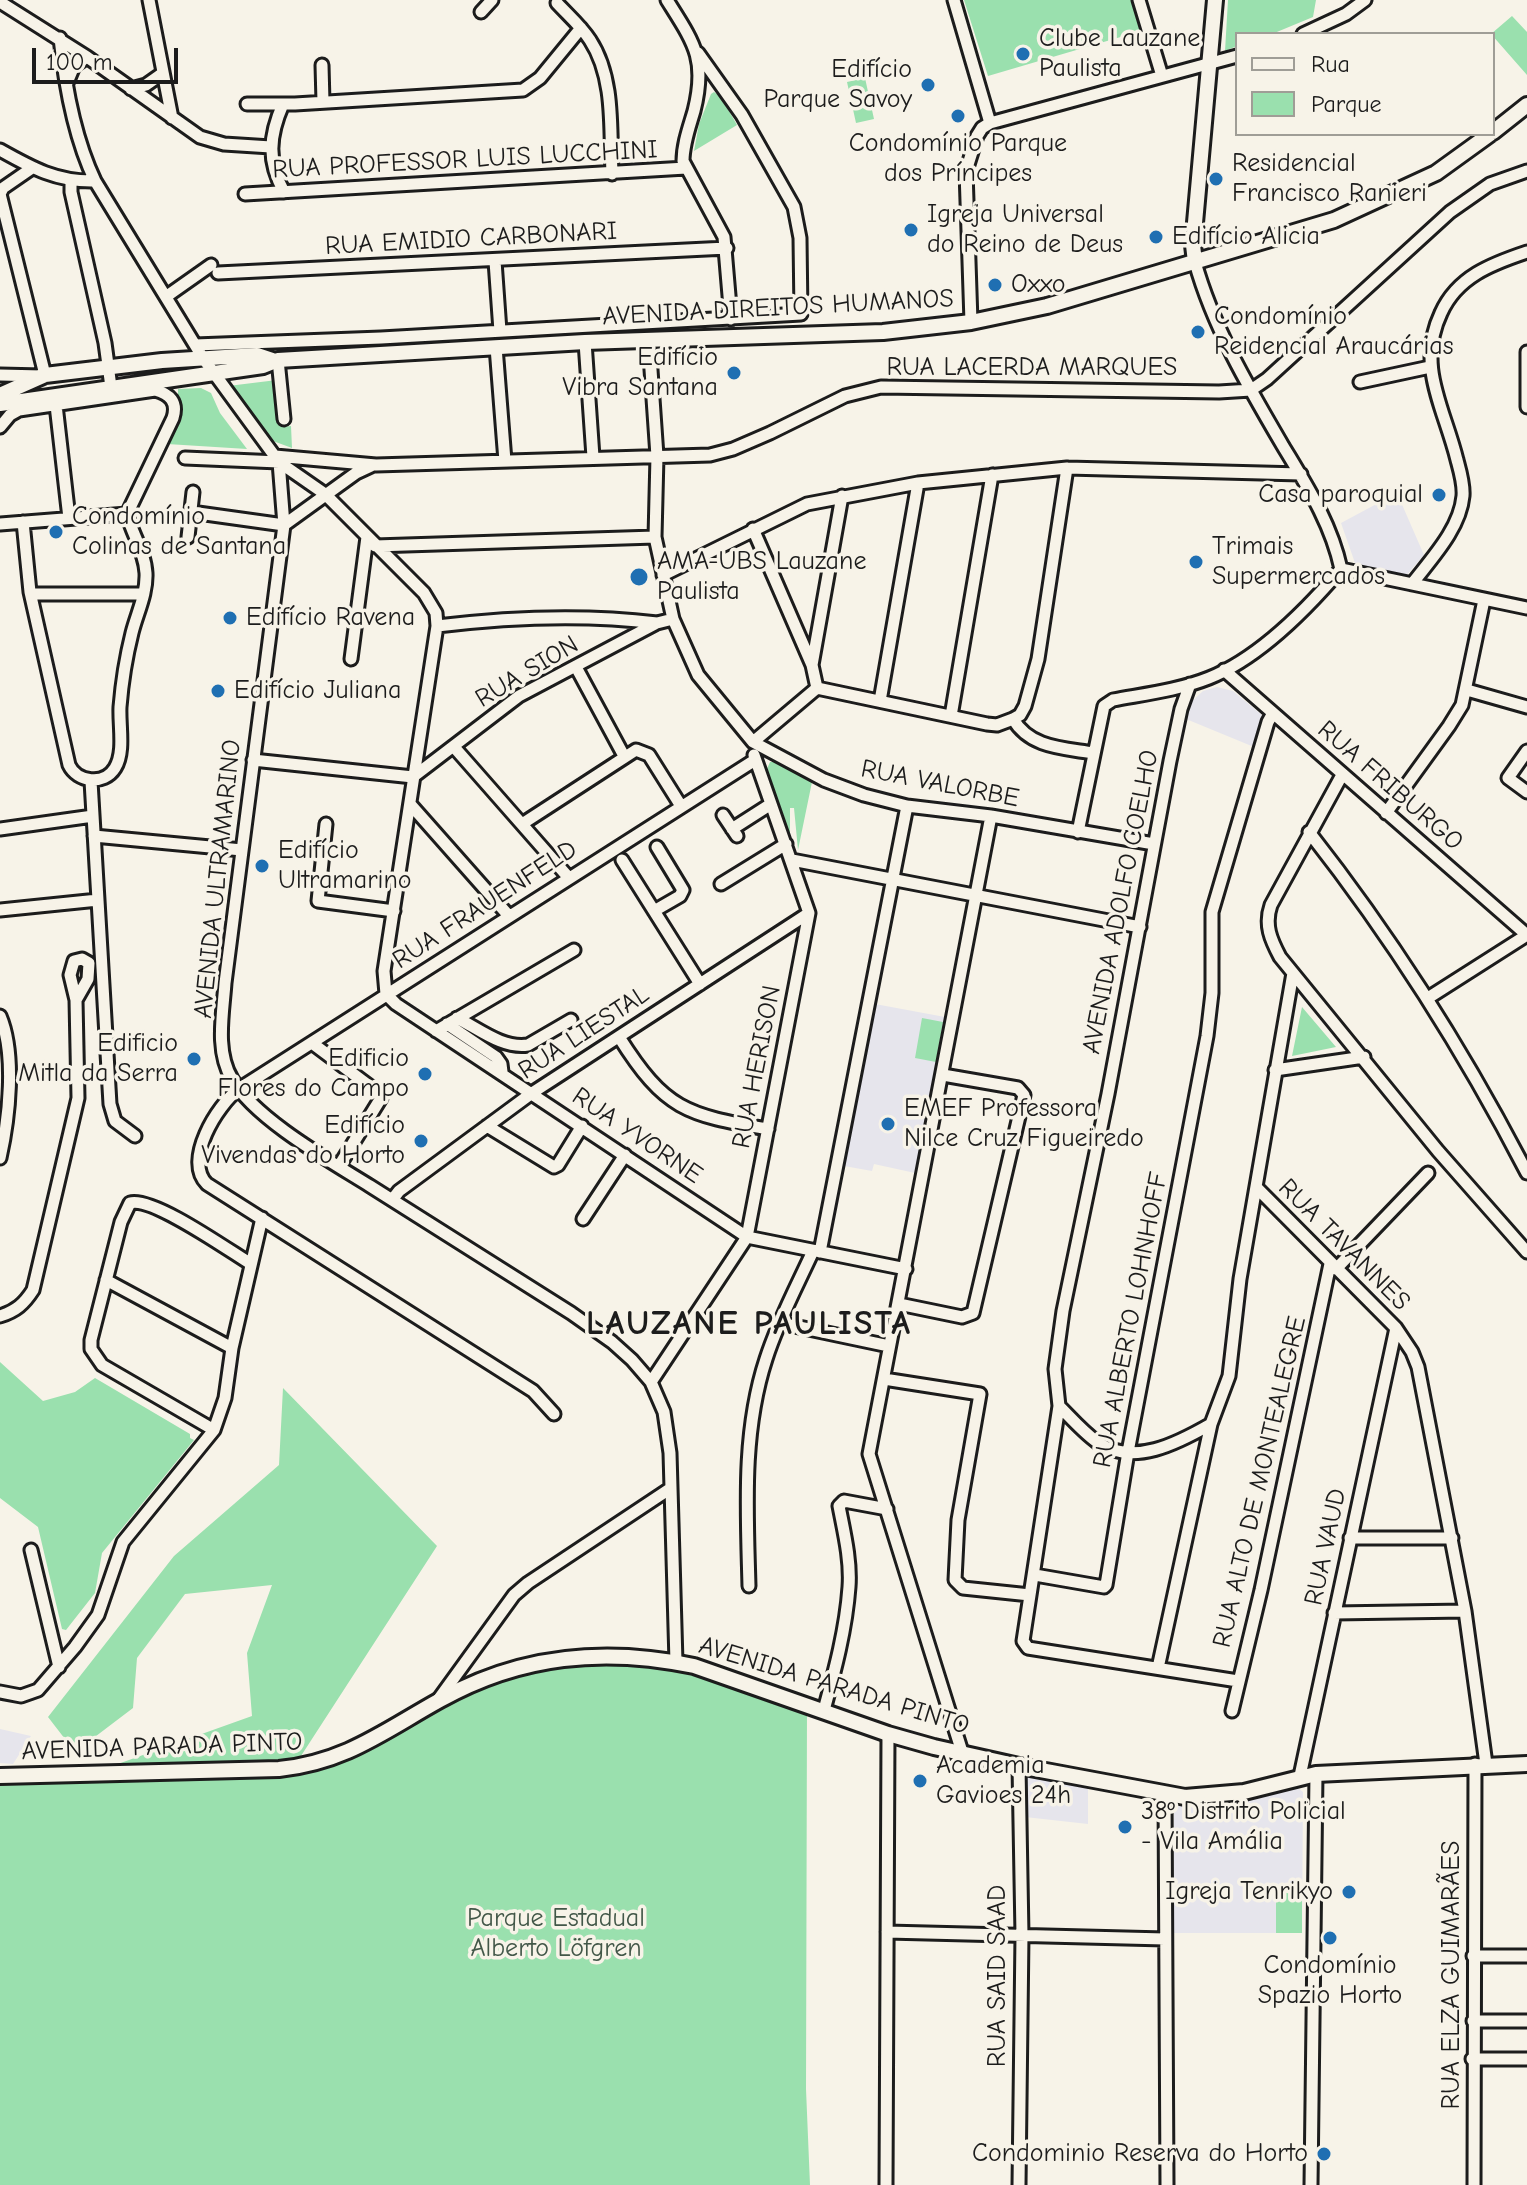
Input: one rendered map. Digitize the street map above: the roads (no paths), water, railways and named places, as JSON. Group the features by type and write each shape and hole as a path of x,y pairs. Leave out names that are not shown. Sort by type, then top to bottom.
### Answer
{"main road":[{"path":"1195,262 1193,245 1215,0"},
{"name":"AVENIDA DIREITOS HUMANOS","path":"1495,131 1527,105"},
{"name":"AVENIDA DIREITOS HUMANOS","path":"0,404 263,366 275,360 585,342 883,332 971,322 1041,308 1347,215 1436,173 1488,136"},
{"name":"AVENIDA DIREITOS HUMANOS","path":"0,395 44,376 199,352 262,355 275,360"},
{"name":"AVENIDA PARADA PINTO","path":"0,1776 301,1767 322,1763 359,1747 479,1680 541,1661 583,1657 676,1662 713,1671 888,1734 934,1747 1185,1797 1233,1794 1308,1775 1527,1764"}],"street":[{"path":"149,0 172,118"},
{"path":"481,12 492,0"},
{"path":"199,352 801,314 800,238 794,207 742,115 698,53 667,0"},
{"path":"954,0 990,123"},
{"path":"1139,0 1162,76"},
{"path":"1307,32 1346,14 1365,0"},
{"path":"0,2 60,38 207,140 271,147"},
{"path":"557,3 581,28 600,61 606,82 612,174"},
{"path":"247,104 523,90 540,78 581,28"},
{"path":"60,38 66,85 86,161 95,181 199,352 277,459 325,494 424,593 436,613 437,626 384,971 386,994"},
{"path":"698,53 696,100 683,161 721,228 727,248 731,319"},
{"path":"66,85 72,68 87,57"},
{"path":"971,322 966,171 982,128 990,123 1235,57"},
{"path":"322,65 323,102"},
{"path":"131,89 146,85 163,73"},
{"path":"283,104 273,127 271,147 275,176 284,192"},
{"path":"0,150 32,168 71,181 95,181"},
{"path":"0,375 44,376 0,194 3,188 32,168"},
{"name":"RUA PROFESSOR LUIS LUCCHINI","path":"245,194 686,168"},
{"path":"1251,390 1267,379 1450,212 1490,184 1527,171"},
{"path":"71,181 111,387"},
{"name":"RUA EMIDIO CARBONARI","path":"167,296 215,269 495,261 727,248"},
{"path":"1412,584 1455,523 1463,492 1430,367 1434,328 1452,293 1474,274 1527,252"},
{"path":"495,261 500,331"},
{"path":"1195,262 1213,313 1251,390 1330,528 1341,569"},
{"name":"RUA VALORBE","path":"649,341 657,456 655,537 673,619 698,675 753,742 840,787 907,806 991,816 1154,844"},
{"path":"585,342 593,457"},
{"path":"496,347 505,461"},
{"path":"1527,352 1527,407"},
{"path":"275,360 284,419"},
{"path":"1360,382 1430,367"},
{"name":"RUA LACERDA MARQUES","path":"185,458 376,465 710,455 733,449 845,396 881,387 1251,390"},
{"path":"0,427 19,410 155,390 173,401 173,418 127,514 146,569 122,688 118,761 111,773 91,781 77,776 70,768 31,594 23,522"},
{"path":"56,405 69,518"},
{"name":"AVENIDA ULTRAMARINO","path":"277,459 284,525 222,1018 222,1050 231,1078 281,1126 612,1342 651,1382 660,1398 668,1428 676,1662"},
{"name":"RUA LACERDA MARQUES","path":"284,525 356,473 376,465"},
{"path":"663,575 807,504 918,483 1067,468 1301,474"},
{"path":"817,688 997,725 1020,715 1038,659 1067,468"},
{"path":"951,716 992,475"},
{"path":"880,701 918,483"},
{"path":"188,537 193,492"},
{"path":"812,665 842,496"},
{"path":"191,512 284,525"},
{"path":"0,524 127,514"},
{"path":"753,529 812,665 817,688"},
{"path":"371,542 655,537"},
{"path":"351,659 371,542"},
{"path":"1341,569 1527,608"},
{"path":"1078,832 1102,710 1108,703 1190,684 1224,670 1283,628 1341,569"},
{"path":"31,594 143,594"},
{"path":"1386,813 1449,726 1467,690 1484,600"},
{"path":"437,626 520,618 614,619 657,623"},
{"name":"RUA SION","path":"413,777 519,696 657,623 673,619"},
{"path":"576,667 624,756"},
{"name":"RUA FRIBURGO","path":"1224,670 1527,935"},
{"name":"AVENIDA ADOLFO COELHO","path":"1158,1668 1028,1648 1023,1641 1059,1406 1055,1369 1063,1311 1154,844 1183,701 1190,684"},
{"path":"1175,687 1183,701"},
{"path":"753,742 817,688"},
{"path":"1467,690 1527,707"},
{"name":"RUA ALBERTO LOHNHOFF","path":"1035,1575 1105,1586 1207,1036 1212,993 1212,912 1273,713"},
{"path":"1013,719 1023,734 1036,742 1093,753"},
{"name":"RUA HERISON","path":"651,1382 747,1237 809,913 755,760 753,742"},
{"path":"454,747 569,878"},
{"path":"522,824 636,750 649,755 681,806"},
{"path":"1527,751 1508,778 1527,792"},
{"path":"253,760 413,777"},
{"name":"RUA FRAUENFELD","path":"554,1414 533,1391 207,1184 200,1178 197,1166 203,1144 217,1113 239,1089 755,760"},
{"path":"1342,775 1309,832 1268,915 1272,942 1293,973 1438,1151 1527,1252"},
{"path":"91,781 111,1113 120,1126 135,1136"},
{"path":"410,804 509,916"},
{"path":"723,815 734,832 771,804"},
{"path":"749,1586 747,1488 757,1393 765,1360 780,1323 816,1252 907,806"},
{"path":"0,829 93,816"},
{"path":"962,1752 869,1454 991,816"},
{"path":"326,824 318,901 394,911"},
{"path":"1309,832 1428,998 1527,1173"},
{"path":"94,836 242,850"},
{"path":"721,884 786,844"},
{"path":"654,911 680,896 683,890 657,847"},
{"path":"622,860 700,984"},
{"path":"792,860 1140,927"},
{"path":"0,910 98,900"},
{"name":"RUA LIESTAL","path":"392,1200 399,1191 532,1093 809,913"},
{"path":"1428,998 1527,935"},
{"path":"447,1024 574,950"},
{"name":"RUA TAVANNES","path":"1293,973 1256,1187 1396,1328 1418,1367 1465,1611 1481,1764"},
{"name":"RUA YVORNE","path":"386,994 396,1004 447,1024 502,1072 747,1237"},
{"path":"0,1316 14,1311 33,1290 78,1098 76,1000"},
{"path":"0,1016 5,1028 10,1097 0,1158"},
{"path":"447,1024 522,1046 571,1020"},
{"path":"619,1037 655,1088 686,1110 715,1120 768,1129"},
{"path":"312,1043 380,1095 380,1103 339,1166"},
{"path":"1275,1070 1364,1057"},
{"path":"899,1304 962,1317 973,1313 1024,1095 1018,1088 943,1075"},
{"path":"487,1126 554,1167 582,1126"},
{"path":"583,1219 625,1155"},
{"path":"1333,1266 1428,1173"},
{"path":"1238,1681 1158,1668 1211,1424 1229,1376 1240,1279 1256,1187"},
{"path":"214,1430 102,1365 95,1358 91,1340 130,1203 137,1201 161,1209 251,1264"},
{"path":"0,1692 21,1696 31,1694 59,1667 98,1615 123,1542 214,1430 225,1398 232,1348 262,1218"},
{"path":"747,1237 906,1269"},
{"name":"RUA ALTO DE MONTEALEGRE","path":"1232,1711 1333,1266"},
{"path":"106,1280 232,1348"},
{"path":"780,1323 889,1346"},
{"name":"RUA VAUD","path":"1311,2185 1308,1775 1334,1613 1396,1328"},
{"path":"884,1379 980,1394 958,1520 955,1580 963,1588 1030,1595"},
{"path":"1059,1406 1097,1442 1128,1452 1161,1449 1211,1424"},
{"path":"437,1701 514,1595 671,1488"},
{"path":"824,1710 841,1645 849,1585 839,1506 844,1501 887,1509"},
{"path":"1350,1538 1452,1538"},
{"path":"31,1550 59,1667"},
{"path":"1334,1613 1465,1611"},
{"path":"886,2185 888,1734"},
{"name":"RUA ELZA GUIMARÃES","path":"1474,2185 1473,1956 1481,1764"},
{"name":"RUA SAID SAAD","path":"1019,1766 1022,1935 1019,2185"},
{"path":"1165,1794 1167,2185"},
{"path":"887,1932 1165,1939"},
{"path":"1473,1956 1527,1956"},
{"path":"1473,2021 1527,2021"},
{"path":"1472,2059 1527,2059"}],"place":[{"name":"Clube Lauzane Paulista","path":"1023,54"},
{"name":"Edifício Parque Savoy","path":"928,85"},
{"name":"Condomínio Parque dos Príncipes","path":"958,116"},
{"name":"Residencial Francisco Ranieri","path":"1216,179"},
{"name":"Igreja Universal do Reino de Deus","path":"911,230"},
{"name":"Edifício Alicia","path":"1156,237"},
{"name":"Oxxo","path":"995,285"},
{"name":"Condomínio Reidencial Araucárias","path":"1198,332"},
{"name":"Edifício Vibra Santana","path":"734,373"},
{"name":"Casa paroquial","path":"1439,495"},
{"name":"Condomínio Colinas de Santana","path":"56,532"},
{"name":"Trimais Supermercados","path":"1196,562"},
{"name":"AMA-UBS Lauzane Paulista","path":"639,577"},
{"name":"Edifício Ravena","path":"230,618"},
{"name":"Edifício Juliana","path":"218,691"},
{"name":"Edifício Ultramarino","path":"262,866"},
{"name":"Edificio Mitla da Serra","path":"194,1059"},
{"name":"Edificio Flores do Campo","path":"425,1074"},
{"name":"EMEF Professora Nilce Cruz Figueiredo","path":"888,1124"},
{"name":"Edifício Vivendas do Horto","path":"421,1141"},
{"name":"Academia Gavioes 24h","path":"920,1781"},
{"name":"38º Distrito Policial - Vila Amália","path":"1125,1827"},
{"name":"Igreja Tenrikyo","path":"1349,1892"},
{"name":"Condomínio Spazio Horto","path":"1330,1938"},
{"name":"Condominio Reserva do Horto","path":"1324,2154"}],"district":[{"name":"LAUZANE PAULISTA","path":"749,1324"}],"park label":[{"name":"Parque Estadual Alberto Löfgren","path":"556,1934"}]}
